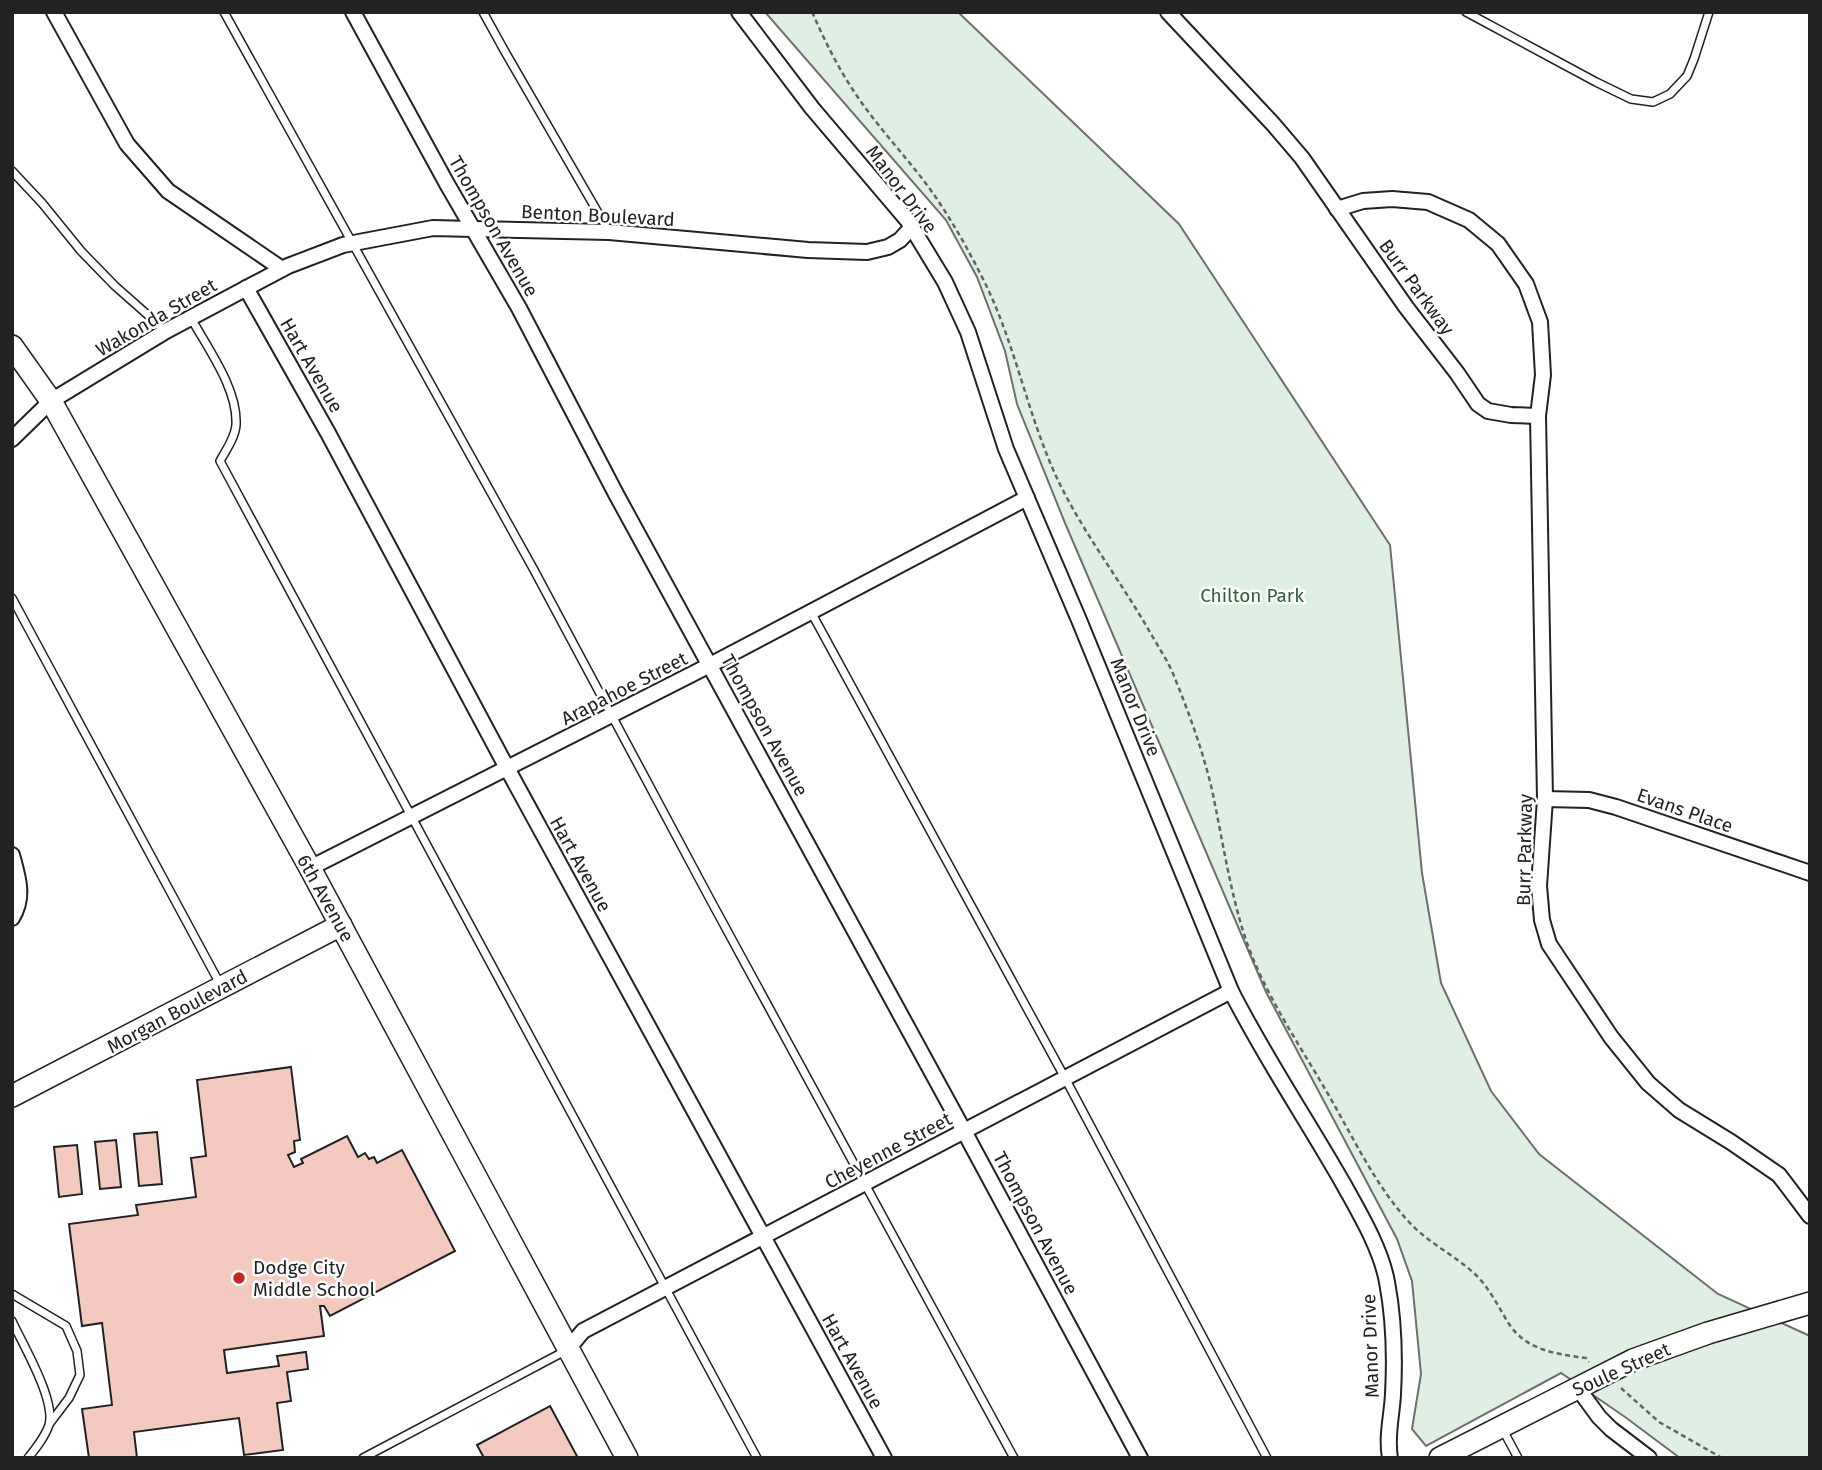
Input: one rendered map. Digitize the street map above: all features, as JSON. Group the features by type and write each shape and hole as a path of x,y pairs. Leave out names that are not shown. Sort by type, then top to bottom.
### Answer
{"street":[{"path":"54,12 127,144 168,191 282,270"},
{"name":"Thompson Avenue","path":"353,12 519,308 616,494 1140,1458"},
{"name":"Manor Drive","path":"739,12 812,108 908,221 945,282 968,332 1006,449 1231,991 1369,1231 1387,1280 1394,1338 1393,1394 1388,1446 1390,1458"},
{"name":"Burr Parkway","path":"1168,12 1302,158 1406,307 1478,404 1488,411 1538,416"},
{"name":"Burr Parkway","path":"1337,209 1363,201 1392,199 1428,202 1469,220 1498,244 1526,284 1540,322 1543,375 1538,416 1545,799 1539,886 1542,920 1549,944 1611,1037 1648,1083 1679,1110 1779,1175 1810,1216"},
{"name":"Benton Boulevard","path":"282,270 343,245 433,228 609,232 808,250 867,252 888,247 900,240 911,228"},
{"name":"Wakonda Street","path":"12,439 51,401 166,331 282,270"},
{"name":"Hart Avenue","path":"246,288 335,445 507,768 884,1458"},
{"name":"6th Avenue","path":"12,346 51,401 310,868 627,1458"},
{"name":"Arapahoe Street","path":"310,868 710,665 1027,498"},
{"name":"Evans Place","path":"1545,799 1589,800 1616,807 1810,873"},
{"path":"12,855 21,887 16,912 12,918"},
{"name":"Morgan Boulevard","path":"12,1097 341,925"},
{"name":"Cheyenne Street","path":"568,1349 583,1331 1231,991"},
{"name":"Soule Street","path":"1440,1458 1633,1360 1708,1332 1810,1303"},
{"path":"1577,1387 1611,1429 1649,1458"}],"lane":[{"path":"224,12 534,570 1014,1458"},
{"path":"483,12 609,232"},
{"path":"1466,12 1595,82 1631,99 1653,102 1670,94 1687,76 1709,12"},
{"path":"12,171 115,286 166,331"},
{"path":"191,317 230,389 236,427 229,447 220,461 757,1458"},
{"path":"12,598 222,987"},
{"path":"811,612 1065,1078 1267,1458"},
{"path":"12,1294 66,1326 78,1351 80,1375 69,1398 28,1458"},
{"path":"12,1321 48,1396 50,1423"},
{"path":"363,1458 568,1349"},
{"path":"1501,1426 1518,1458"}],"path":[{"path":"812,12 853,90 939,202 984,281 1011,348 1035,425 1056,476 1159,647 1186,706 1206,767 1238,910 1250,949 1270,993 1377,1178 1397,1209 1423,1237 1479,1279 1515,1332 1550,1353 1586,1358 1660,1422 1722,1458"}],"green space":[{"name":"Chilton Park","path":"765,12 958,12 1179,224 1390,545 1422,873 1441,983 1491,1091 1539,1154 1718,1294 1810,1336 1810,1458 1680,1458 1561,1373 1426,1446 1412,1429 1421,1374 1412,1281 1397,1239 1266,992 1065,523 1017,404 1005,351 977,277 946,220"}],"building":[{"name":"Dodge City Middle School","path":"291,1067 300,1140 294,1141 295,1152 288,1155 294,1167 303,1163 301,1159 347,1136 358,1157 365,1153 369,1159 374,1157 377,1163 402,1150 455,1251 330,1316 324,1306 320,1306 324,1336 224,1350 227,1373 279,1366 277,1356 306,1352 308,1369 287,1372 291,1401 277,1403 283,1450 244,1455 239,1418 134,1432 137,1458 89,1458 82,1409 112,1405 102,1323 82,1326 69,1224 138,1215 136,1205 196,1197 191,1158 206,1156 197,1080"},
{"path":"157,1132 162,1184 139,1186 134,1134"},
{"path":"116,1140 121,1187 100,1189 95,1142"},
{"path":"77,1145 82,1194 59,1197 54,1147"},
{"path":"550,1406 578,1458 484,1458 477,1445"}],"place":[{"name":"Dodge City Middle School","path":"239,1278"}]}
